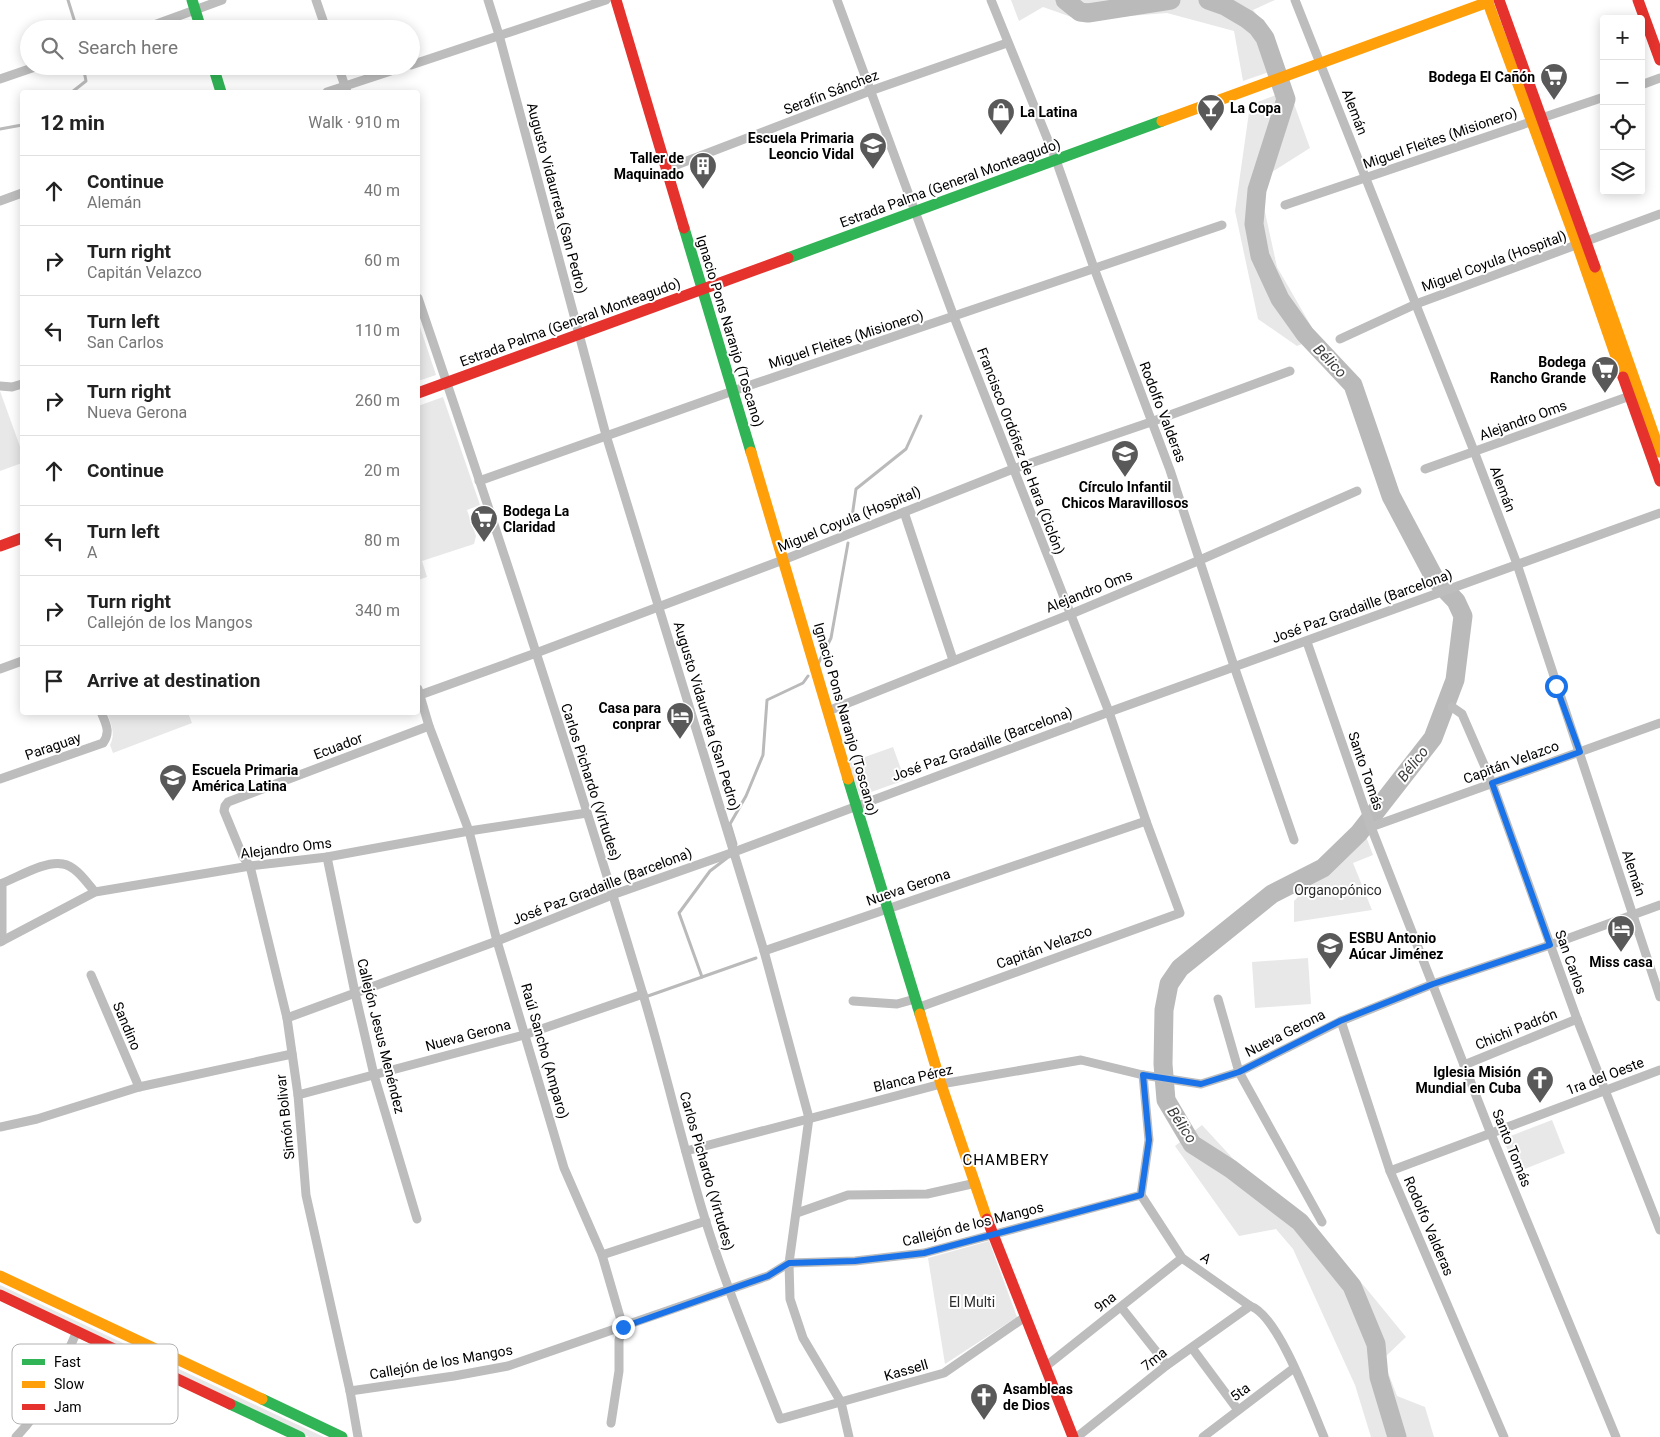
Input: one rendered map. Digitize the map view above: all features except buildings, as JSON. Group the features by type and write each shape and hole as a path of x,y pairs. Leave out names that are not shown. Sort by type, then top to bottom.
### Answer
{"main road":[{"name":"Ignacio Pons Naranjo (Toscano)","path":"616,0 856,806 941,1084 992,1234 1075,1437"},
{"path":"1492,0 1660,452"},
{"name":"Estrada Palma (General Monteagudo)","path":"420,392 1492,0"},
{"path":"1638,0 1660,60"},
{"path":"193,5 198,20"},
{"path":"216,75 220,90"},
{"path":"1582,243 1630,396 1660,481"},
{"path":"0,546 20,539"},
{"path":"0,1276 144,1344"},
{"path":"0,1295 104,1344"},
{"path":"178,1360 342,1437"},
{"path":"178,1379 300,1437"}],"street":[{"path":"162,20 193,5 222,0"},
{"path":"316,0 323,20"},
{"name":"Augusto Vidaurreta (San Pedro)","path":"488,0 606,435 764,951 809,1118 789,1263 790,1299 803,1338 841,1402 849,1437"},
{"path":"420,62 606,0"},
{"name":"Francisco Ordóñez de Hara (Ciclón)","path":"838,0 954,317 1108,712 1180,913"},
{"name":"Rodolfo Valderas","path":"991,0 1056,160 1094,268 1170,470 1234,666 1294,840"},
{"name":"Alemán","path":"1295,0 1517,564 1660,997"},
{"name":"Serafín Sánchez","path":"666,169 870,91 1007,42"},
{"path":"0,79 20,72"},
{"path":"341,75 346,90 384,75"},
{"path":"1645,84 1660,78"},
{"name":"Miguel Fleites (Misionero)","path":"1285,205 1600,98"},
{"path":"0,201 20,195"},
{"name":"Miguel Coyula (Hospital)","path":"1340,339 1416,304 1660,214"},
{"name":"Miguel Fleites (Misionero)","path":"479,481 732,391 1222,225"},
{"name":"Carlos Pichardo (Virtudes)","path":"420,304 587,812 643,994 706,1221 780,1419"},
{"name":"Miguel Coyula (Hospital)","path":"420,692 536,654 783,560 1013,469 1151,422 1290,371"},
{"path":"0,386 12,387 20,385"},
{"name":"Alejandro Oms","path":"1425,469 1630,396"},
{"name":"Alejandro Oms","path":"828,711 1071,614 1357,491"},
{"path":"904,512 953,660"},
{"name":"José Paz Gradaille (Barcelona)","path":"287,1018 498,941 612,895 734,852 1108,712 1234,666 1307,642 1402,605 1660,513"},
{"name":"Santo Tomás","path":"1307,642 1371,827 1464,1065 1616,1437"},
{"path":"0,669 20,661"},
{"name":"Raúl Sancho (Amparo)","path":"420,695 469,831 524,1034 564,1168 602,1255 623,1327 619,1340 619,1371 612,1423"},
{"name":"San Carlos","path":"1452,707 1462,714 1492,783 1604,1091 1660,1230"},
{"name":"Paraguay","path":"0,779 103,743 107,738 108,731 102,715"},
{"name":"Capitán Velazco","path":"1371,827 1660,723"},
{"name":"Ecuador","path":"228,802 430,726"},
{"name":"Simón Bolivar","path":"228,802 224,806 224,811 243,857 250,866 287,1018 298,1095 306,1195 350,1391 358,1437"},
{"name":"Alejandro Oms","path":"1,942 95,892 250,866 327,857 587,812"},
{"name":"Nueva Gerona","path":"764,951 1146,821"},
{"name":"Callejón Jesus Menéndez","path":"327,857 374,1075 417,1219"},
{"path":"1,942 1,884 48,865 64,864 78,872 95,892"},
{"name":"Nueva Gerona","path":"1146,1075 1201,1084 1239,1072 1340,1021 1433,984 1660,906"},
{"name":"Capitán Velazco","path":"853,1001 897,1004 916,1003 1180,913"},
{"name":"Sandino","path":"91,975 139,1087"},
{"name":"Nueva Gerona","path":"298,1095 524,1034 643,994"},
{"path":"1218,999 1239,1072 1322,1222"},
{"name":"Chichi Padrón","path":"1464,1065 1577,1019"},
{"name":"Rodolfo Valderas","path":"1340,1021 1390,1171 1504,1437"},
{"path":"0,1127 37,1118 139,1087 292,1054"},
{"name":"Blanca Pérez","path":"686,1151 941,1084 1081,1060 1146,1075"},
{"name":"1ra del Oeste","path":"1390,1171 1660,1070"},
{"path":"1141,1195 1149,1140 1146,1075"},
{"path":"797,1213 848,1195 927,1194 976,1183"},
{"name":"Callejón de los Mangos","path":"350,1391 508,1366 768,1276 789,1263 855,1261 924,1253 1141,1195"},
{"name":"A","path":"1141,1195 1182,1258 1250,1306 1257,1308 1281,1339 1324,1437"},
{"path":"602,1255 706,1221"},
{"name":"9na","path":"1045,1367 1182,1258"},
{"name":"7ma","path":"1075,1437 1167,1365 1250,1306"},
{"path":"1121,1307 1167,1365"},
{"name":"Kassell","path":"780,1419 944,1373 1025,1317"},
{"path":"71,1344 77,1331"},
{"path":"1192,1348 1238,1410"},
{"name":"5ta","path":"1202,1437 1294,1368"},
{"path":"16,1437 29,1424"}],"green space":[{"path":"1011,0 1275,0 1253,10 1274,35 1281,68 1243,81 1234,31 1167,13 1080,20 1043,7 1019,21"},
{"path":"1289,90 1310,148 1269,174 1263,203 1277,267 1318,338 1297,346 1258,319 1235,211 1250,105"},
{"path":"420,327 436,375 420,380"},
{"path":"0,391 20,446 20,464 0,471"},
{"path":"443,397 480,505 467,510 476,536 474,544 422,561 427,577 420,579 420,405"},
{"path":"108,715 189,715 192,723 113,753 110,745 113,737"},
{"path":"893,747 905,780 860,796 848,763"},
{"name":"Organopónico","path":"1364,831 1373,855 1353,863 1372,910 1294,922 1294,901"},
{"path":"1308,958 1311,1004 1255,1008 1252,962"},
{"path":"1552,1120 1565,1153 1517,1172 1503,1139"},
{"path":"1202,1125 1249,1176 1300,1216 1365,1287 1406,1337 1383,1359 1397,1396 1425,1407 1434,1437 1371,1437 1355,1385 1293,1249 1276,1229 1239,1236 1175,1146"},
{"name":"El Multi","path":"989,1241 1017,1317 945,1364 928,1258"},
{"path":"0,1285 125,1344 115,1344 0,1290"},
{"path":"178,1369 324,1437 309,1437 178,1374"}],"waterway":[{"path":"68,0 74,20"},
{"name":"Bélico","path":"1065,0 1080,12 1088,13 1171,0"},
{"name":"Bélico","path":"1208,0 1225,6 1257,27 1265,38 1286,99 1257,190 1254,224 1260,256 1280,299 1305,334 1353,385 1391,496 1435,579 1456,601 1463,616 1455,680 1433,738 1359,833 1323,868 1272,894 1180,968 1169,984 1164,1010 1163,1064 1166,1100 1192,1144 1231,1169 1300,1222 1352,1286 1376,1344 1379,1377 1397,1437"},
{"path":"75,90 86,81 85,75"},
{"path":"0,129 20,125"},
{"path":"851,524 856,489 906,449 921,416"},
{"path":"818,664 831,638 848,543"},
{"path":"735,847 736,844 730,824 746,796 763,755 767,700 803,683 808,676"},
{"path":"702,977 679,913 710,871 727,858"},
{"path":"648,996 756,958"}],"traffic: fast":[{"path":"192,0 198,20"},
{"path":"216,75 220,90"},
{"path":"788,258 1162,121"},
{"path":"684,228 751,452"},
{"path":"848,779 920,1014"},
{"path":"262,1399 342,1437"},
{"path":"230,1404 300,1437"}],"traffic: slow":[{"path":"1487,0 1577,244 1623,377"},
{"path":"1162,121 1488,2"},
{"path":"1595,267 1660,452"},
{"path":"751,452 848,779"},
{"path":"920,1014 941,1084 987,1219"},
{"path":"0,1276 145,1344"},
{"path":"178,1360 262,1399"}],"traffic: jam":[{"path":"616,0 684,228"},
{"path":"1499,0 1595,267"},
{"path":"1638,0 1660,60"},
{"path":"420,392 788,258"},
{"path":"1623,377 1660,481"},
{"path":"0,546 20,539"},
{"path":"987,1219 1073,1437"},
{"path":"0,1295 103,1344"},
{"path":"178,1379 230,1404"}],"place":[{"name":"Bodega El Cañón","path":"1554,101"},
{"name":"La Copa","path":"1211,132"},
{"name":"La Latina","path":"1001,136"},
{"name":"Escuela Primaria Leoncio Vidal","path":"873,170"},
{"name":"Taller de Maquinado","path":"703,190"},
{"name":"Bodega Rancho Grande","path":"1605,394"},
{"name":"Círculo Infantil Chicos Maravillosos","path":"1125,478"},
{"name":"Bodega La Claridad","path":"484,543"},
{"name":"Casa para conprar","path":"680,740"},
{"name":"Escuela Primaria América Latina","path":"173,802"},
{"name":"Miss casa","path":"1621,953"},
{"name":"ESBU Antonio Aúcar Jiménez","path":"1330,970"},
{"name":"Iglesia Misión Mundial en Cuba","path":"1540,1104"},
{"name":"Asambleas de Dios","path":"984,1421"}],"district":[{"name":"CHAMBERY","path":"1006,1160"}],"route":[{"path":"623,1327 768,1276 789,1263 855,1261 924,1253 1141,1195 1149,1140 1143,1075 1201,1084 1239,1072 1340,1021 1433,984 1550,945 1492,783 1580,752 1556,686"}]}
